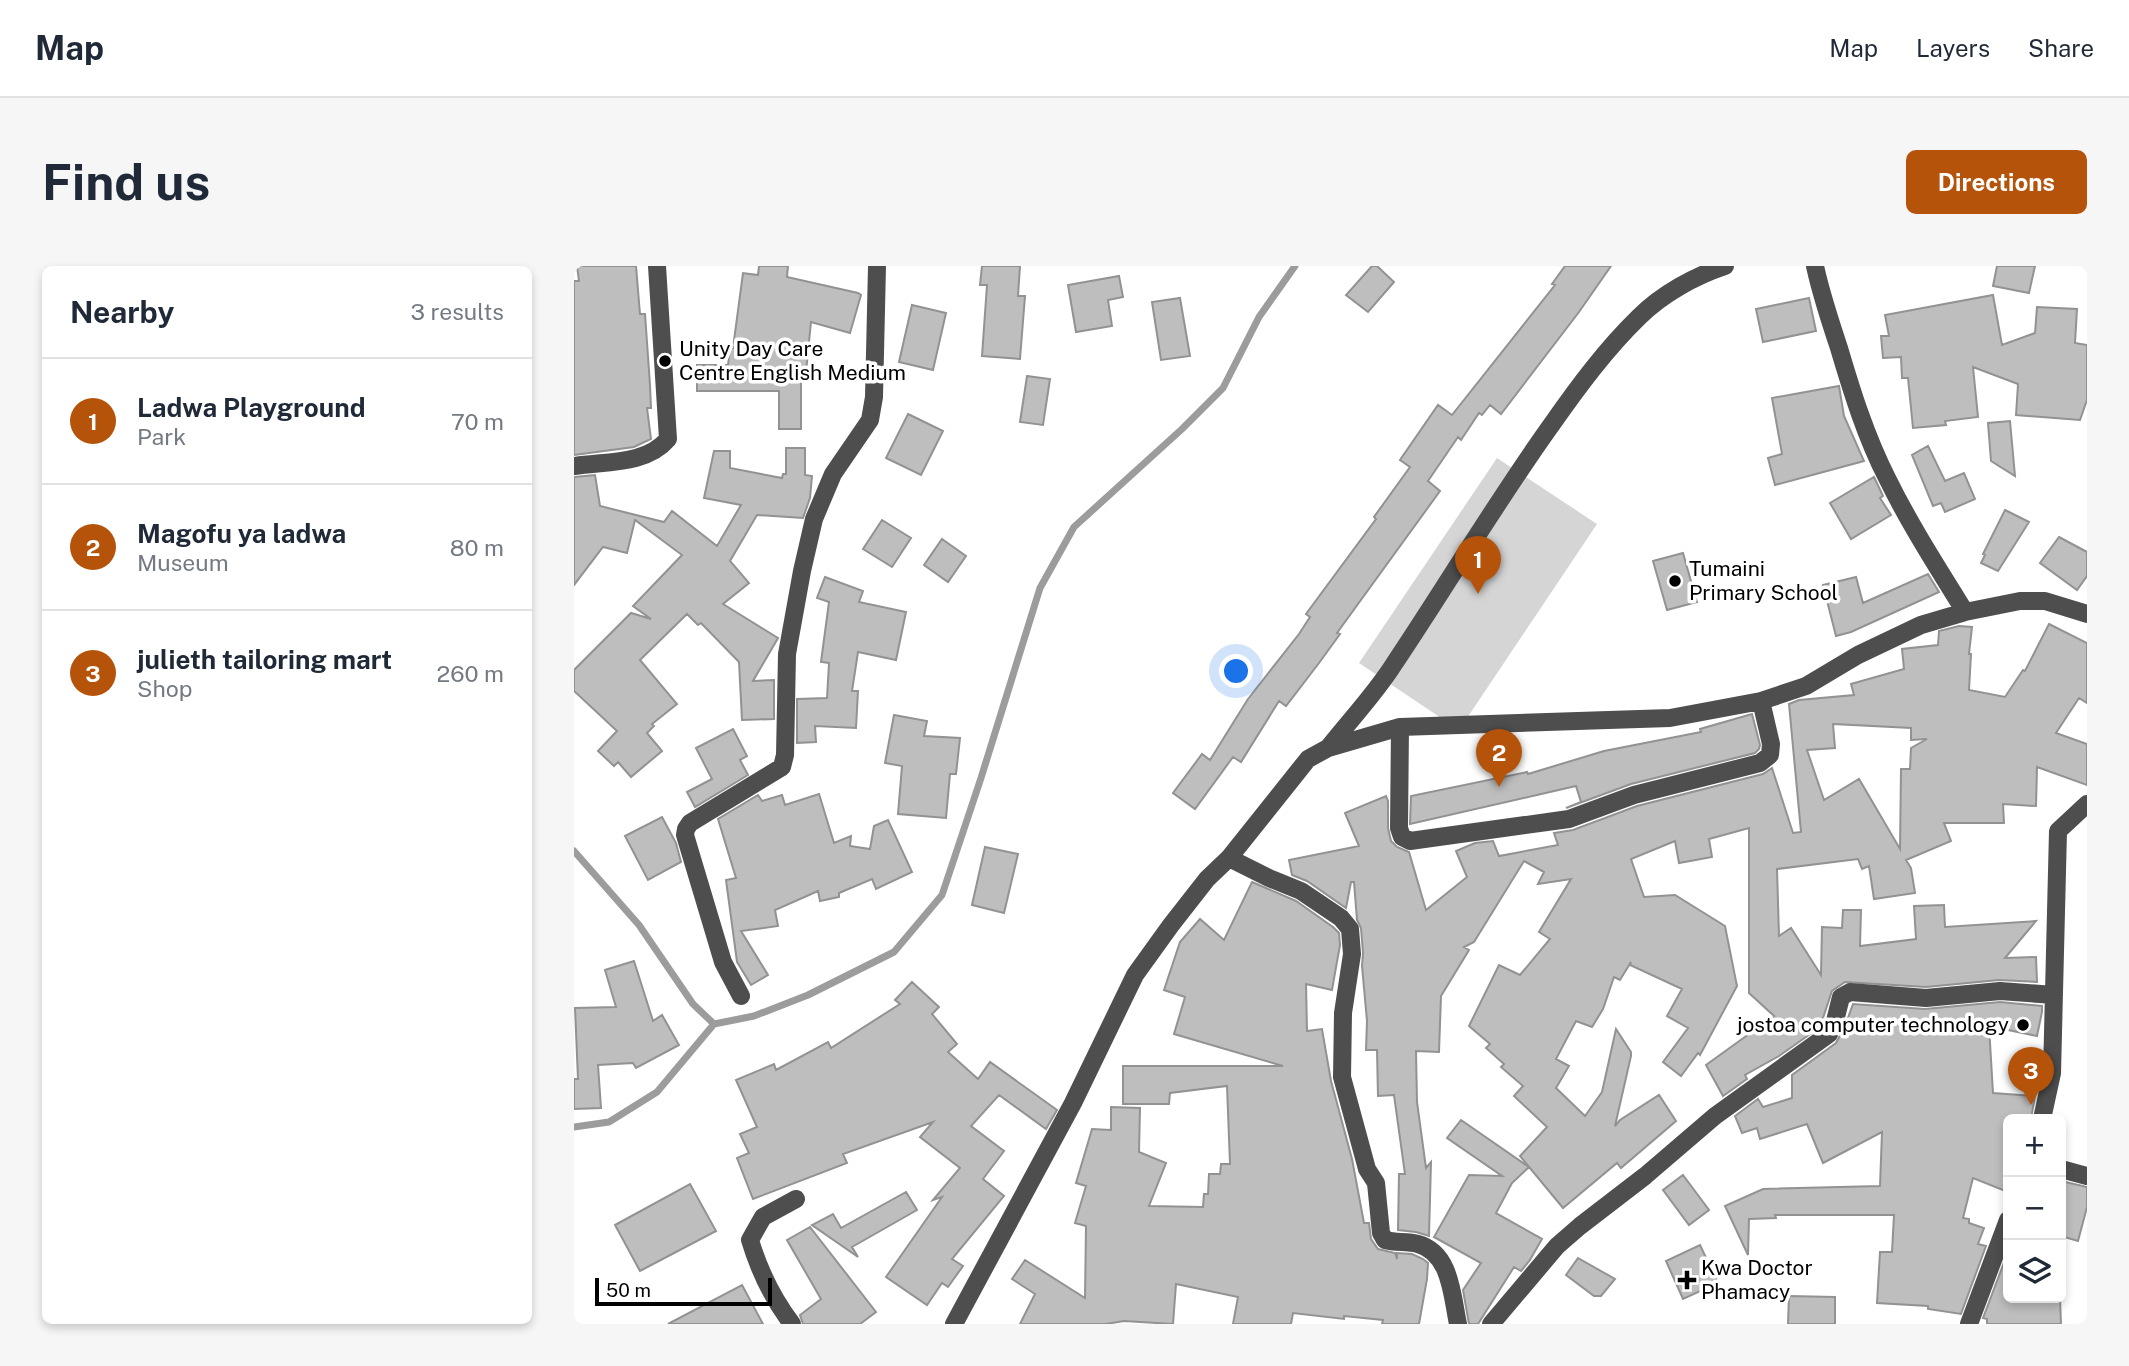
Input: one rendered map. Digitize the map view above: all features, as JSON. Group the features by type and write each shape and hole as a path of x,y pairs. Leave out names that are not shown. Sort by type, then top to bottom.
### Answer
{"street":[{"path":"574,466 643,457 659,450 668,439 657,266"},
{"path":"741,996 719,952 685,835 686,829 690,823 782,767 785,755 787,654 814,519 833,474 870,420 874,397 877,266"},
{"path":"1328,748 1392,667 1521,468 1614,343 1640,315 1677,289 1725,266"},
{"path":"1815,266 1846,372 1871,444 1921,541 1965,612"},
{"path":"954,1324 1073,1103 1135,975 1171,925 1308,759 1328,748 1400,727 1670,718 1761,701 1806,686 1858,655 1921,625 1965,612 2020,601 2045,601 2087,614"},
{"path":"1400,727 1399,828 1402,837 1410,841 1569,819 1634,794 1760,763 1770,755 1771,744 1761,701"},
{"path":"2043,1114 2052,1073 2058,831 2087,804"},
{"path":"1228,858 1301,891 1340,918 1350,929 1352,954 1343,1013 1342,1077 1367,1168 1376,1183 1381,1233 1385,1240 1419,1244 1438,1256 1448,1275 1458,1324"},
{"path":"1491,1324 1549,1255 1580,1227 1715,1116 1829,1034 1841,997 1850,992 1926,998 2000,991 2054,995"},
{"path":"2066,1170 2087,1176"},
{"path":"792,1324 758,1268 750,1240 763,1217 796,1199"},
{"path":"1969,1324 2003,1233"}],"shaded area":[{"path":"1497,458 1597,524 1459,730 1359,663"}],"building":[{"path":"577,266 636,266 640,314 645,314 651,408 647,408 651,439 634,447 574,455 574,281 579,281"},
{"path":"759,266 788,266 787,277 861,295 850,333 811,322 806,372 801,371 801,429 779,429 779,391 697,391 697,365 728,365 730,347 733,348 743,273 758,275"},
{"path":"982,266 1020,266 1018,296 1025,296 1020,359 982,356 987,285 980,285"},
{"path":"1372,266 1377,266 1394,282 1368,312 1346,295"},
{"path":"1565,266 1611,266 1501,414 1490,405 1482,415 1479,413 1461,440 1458,437 1428,481 1440,491 1337,633 1340,634 1286,706 1279,701 1241,762 1233,757 1195,809 1173,793 1202,754 1210,760 1248,699 1299,634 1310,617 1306,614 1376,519 1374,517 1410,467 1400,460 1438,405 1452,415 1555,285 1552,284"},
{"path":"1997,266 2035,266 2029,293 1993,286"},
{"path":"1119,276 1123,297 1108,300 1112,326 1076,332 1068,285"},
{"path":"1993,295 2002,345 2035,333 2037,307 2077,309 2075,343 2087,345 2087,400 2080,420 2016,415 2018,384 1973,367 1978,417 1945,421 1946,425 1913,428 1908,378 1902,378 1901,357 1883,358 1881,336 1889,336 1885,315"},
{"path":"1180,298 1190,356 1161,360 1152,302"},
{"path":"1809,298 1816,331 1763,342 1756,309"},
{"path":"912,305 946,313 933,370 899,362"},
{"path":"1027,376 1050,379 1043,425 1020,422"},
{"path":"1839,386 1844,416 1864,461 1775,485 1768,458 1782,454 1772,398"},
{"path":"908,414 943,431 921,475 886,458"},
{"path":"2010,421 2015,476 1991,461 1988,423"},
{"path":"1928,446 1945,481 1964,473 1975,499 1945,512 1941,503 1933,506 1912,455"},
{"path":"786,448 805,448 805,475 812,476 810,498 803,518 757,515 730,561 749,583 723,604 778,638 753,681 774,680 774,719 742,720 739,662 701,623 698,625 687,614 640,660 677,704 652,724 654,726 647,733 662,751 631,777 618,762 614,766 598,751 617,731 574,691 574,670 631,613 651,619 633,606 682,555 635,520 627,553 603,547 574,585 574,477 595,475 600,506 664,522 672,511 717,546 741,505 704,498 714,451 730,451 730,468 782,478 783,474 786,474"},
{"path":"1874,477 1883,496 1880,498 1891,515 1851,539 1830,503"},
{"path":"2005,510 2029,522 1998,571 1981,563"},
{"path":"882,520 911,538 892,567 863,549"},
{"path":"2059,537 2087,552 2087,576 2077,590 2040,563"},
{"path":"942,539 966,556 948,582 924,565"},
{"name":"Tumaini Primary School","path":"1683,553 1697,602 1667,610 1653,561"},
{"path":"1928,574 1939,592 1851,632 1836,636 1823,585 1856,577 1863,603"},
{"path":"825,577 863,591 859,602 906,612 896,660 858,652 852,691 858,691 856,728 815,726 816,742 797,743 797,699 827,698 829,663 821,662 829,602 817,598"},
{"path":"2049,624 2087,643 2087,703 2079,698 2056,733 2087,744 2087,785 2037,767 2036,806 2003,804 2004,823 1944,823 1951,841 1906,860 1911,868 1915,893 1874,899 1869,866 1862,869 1858,859 1777,869 1779,936 1791,928 1821,975 1822,927 1842,928 1843,910 1861,910 1860,946 1916,939 1914,906 1944,905 1945,927 2036,921 2005,958 2036,957 2037,982 1999,980 1926,987 1845,982 1832,991 1820,1027 1779,1056 1745,1075 1747,1079 1723,1096 1706,1065 1774,1016 1749,993 1749,828 1709,839 1712,857 1679,863 1675,841 1631,859 1644,897 1675,895 1725,926 1737,986 1700,1055 1698,1053 1681,1076 1663,1062 1688,1028 1667,1016 1682,989 1630,965 1631,962 1620,980 1614,977 1603,1009 1592,1027 1576,1021 1556,1059 1569,1066 1556,1088 1585,1116 1602,1092 1616,1029 1631,1056 1615,1126 1659,1095 1676,1121 1621,1168 1617,1163 1563,1208 1520,1156 1547,1127 1514,1096 1523,1086 1501,1067 1504,1064 1486,1048 1490,1044 1469,1026 1499,965 1520,975 1550,939 1539,932 1571,879 1538,884 1544,872 1524,861 1474,942 1464,947 1469,950 1441,996 1439,1052 1416,1051 1417,1102 1426,1168 1431,1162 1429,1236 1398,1230 1399,1174 1405,1174 1394,1095 1378,1096 1377,1050 1366,1050 1363,953 1354,882 1351,882 1346,908 1307,881 1292,875 1289,860 1359,846 1345,813 1386,796 1391,841 1409,852 1426,910 1467,877 1456,851 1475,843 1493,841 1499,856 1558,845 1554,833 1573,830 1637,806 1763,774 1772,768 1793,833 1801,832 1789,704 1799,700 1854,695 1851,684 1904,669 1902,649 1938,645 1939,631 1959,626 1972,627 1969,690 2005,697 2023,670 2025,671","holes":["1833,724 1911,728 1911,740 1927,739 1911,748 1910,769 1901,769 1900,849 1859,779 1824,800 1807,750 1835,748"]},
{"path":"1752,714 1760,745 1755,753 1631,784 1566,808 1581,802 1576,786 1410,824 1411,796 1527,772 1528,774 1604,751 1701,732 1700,729"},
{"path":"894,715 927,721 924,736 960,738 956,774 950,774 946,818 898,814 902,766 885,763"},
{"path":"733,729 747,756 740,760 748,775 695,807 687,792 712,779 696,748"},
{"path":"819,794 834,843 851,836 850,846 870,849 874,826 888,820 912,872 876,889 872,879 839,893 839,897 820,901 818,891 775,910 778,926 741,931 768,975 751,985 737,962 726,880 736,878 718,819 758,795 762,801 782,795 785,805"},
{"path":"662,817 676,843 681,862 648,880 625,836"},
{"path":"985,847 1018,854 1004,913 972,905"},
{"path":"1252,882 1296,901 1339,933 1340,945 1332,990 1306,984 1307,1031 1322,1029 1331,1081 1352,1159 1364,1223 1369,1223 1371,1239 1378,1249 1395,1253 1397,1259 1397,1253 1412,1254 1428,1263 1419,1324 1382,1324 1383,1320 1293,1313 1291,1324 1233,1324 1238,1297 1176,1284 1173,1324 1124,1321 1106,1324 1020,1324 1035,1294 1012,1279 1025,1260 1085,1298 1086,1226 1075,1223 1086,1186 1076,1183 1092,1129 1111,1130 1111,1107 1140,1108 1139,1152 1166,1163 1149,1206 1203,1207 1204,1194 1208,1194 1209,1174 1220,1174 1221,1164 1230,1164 1227,1086 1170,1093 1169,1104 1123,1104 1123,1066 1283,1066 1174,1034 1185,997 1164,990 1180,942 1200,919 1224,940"},
{"path":"634,961 653,1021 662,1015 679,1045 636,1068 633,1063 598,1065 601,1108 574,1109 574,1079 578,1079 575,1008 616,1007 605,970"},
{"path":"912,982 939,1007 932,1014 957,1044 948,1052 978,1079 990,1062 1057,1110 1046,1129 999,1095 971,1126 1004,1151 983,1179 1004,1196 952,1259 963,1266 948,1287 942,1283 927,1305 886,1277 942,1197 933,1200 960,1168 920,1137 933,1122 843,1154 847,1163 753,1199 737,1158 749,1153 740,1134 757,1127 736,1080 774,1064 776,1070 828,1042 831,1048 900,1004 895,1000"},
{"path":"2000,1002 2042,1006 2037,1036 1989,1026 1993,1093 2035,1096 2032,1114 2003,1114 2003,1190 1973,1178 1963,1218 1984,1228 1978,1244 1986,1246 1961,1314 1928,1309 1928,1306 1877,1303 1880,1252 1892,1252 1894,1215 1775,1215 1776,1218 1749,1219 1748,1255 1725,1206 1763,1189 1880,1186 1882,1132 1823,1163 1807,1124 1760,1139 1757,1128 1742,1133 1735,1116 1758,1099 1763,1107 1792,1098 1792,1075 1836,1043 1853,1004 1925,1009"},
{"path":"1461,1120 1529,1167 1512,1183 1496,1213 1542,1239 1521,1271 1514,1267 1478,1324 1469,1324 1463,1290 1481,1263 1434,1237 1469,1175 1502,1176 1447,1138"},
{"path":"1683,1175 1709,1210 1689,1225 1663,1190"},
{"path":"2066,1182 2087,1187 2087,1207 2078,1241 2066,1237"},
{"path":"690,1184 716,1231 640,1271 615,1225"},
{"path":"906,1192 917,1210 852,1247 858,1257 812,1225 833,1214 841,1228"},
{"path":"810,1227 876,1312 860,1324 803,1324 800,1315 821,1299 787,1240"},
{"path":"1700,1245 1718,1283 1683,1299 1666,1261"},
{"path":"1578,1258 1615,1279 1601,1296 1594,1296 1566,1275"},
{"path":"2003,1265 2003,1303 2060,1303 2061,1324 1987,1324 1987,1319 1983,1318"},
{"path":"742,1285 763,1324 668,1324"},
{"path":"1789,1296 1835,1297 1835,1324 1788,1324"}],"waterway":[{"path":"574,851 639,925 693,1004 714,1024 754,1016 808,995 894,952 942,895 1040,588 1074,527 1223,388 1259,317 1295,266"},
{"path":"574,1127 609,1122 657,1092 714,1024"}],"place":[{"name":"Unity Day Care Centre English Medium","path":"665,361"},
{"name":"Tumaini Primary School","path":"1675,581"},
{"name":"Ladwa Playground","path":"1478,594"},
{"name":"Magofu ya ladwa","path":"1499,787"},
{"name":"jostoa computer technology","path":"2023,1025"},
{"name":"julieth tailoring mart","path":"2031,1105"},
{"name":"Kwa Doctor Phamacy","path":"1687,1280"}]}
